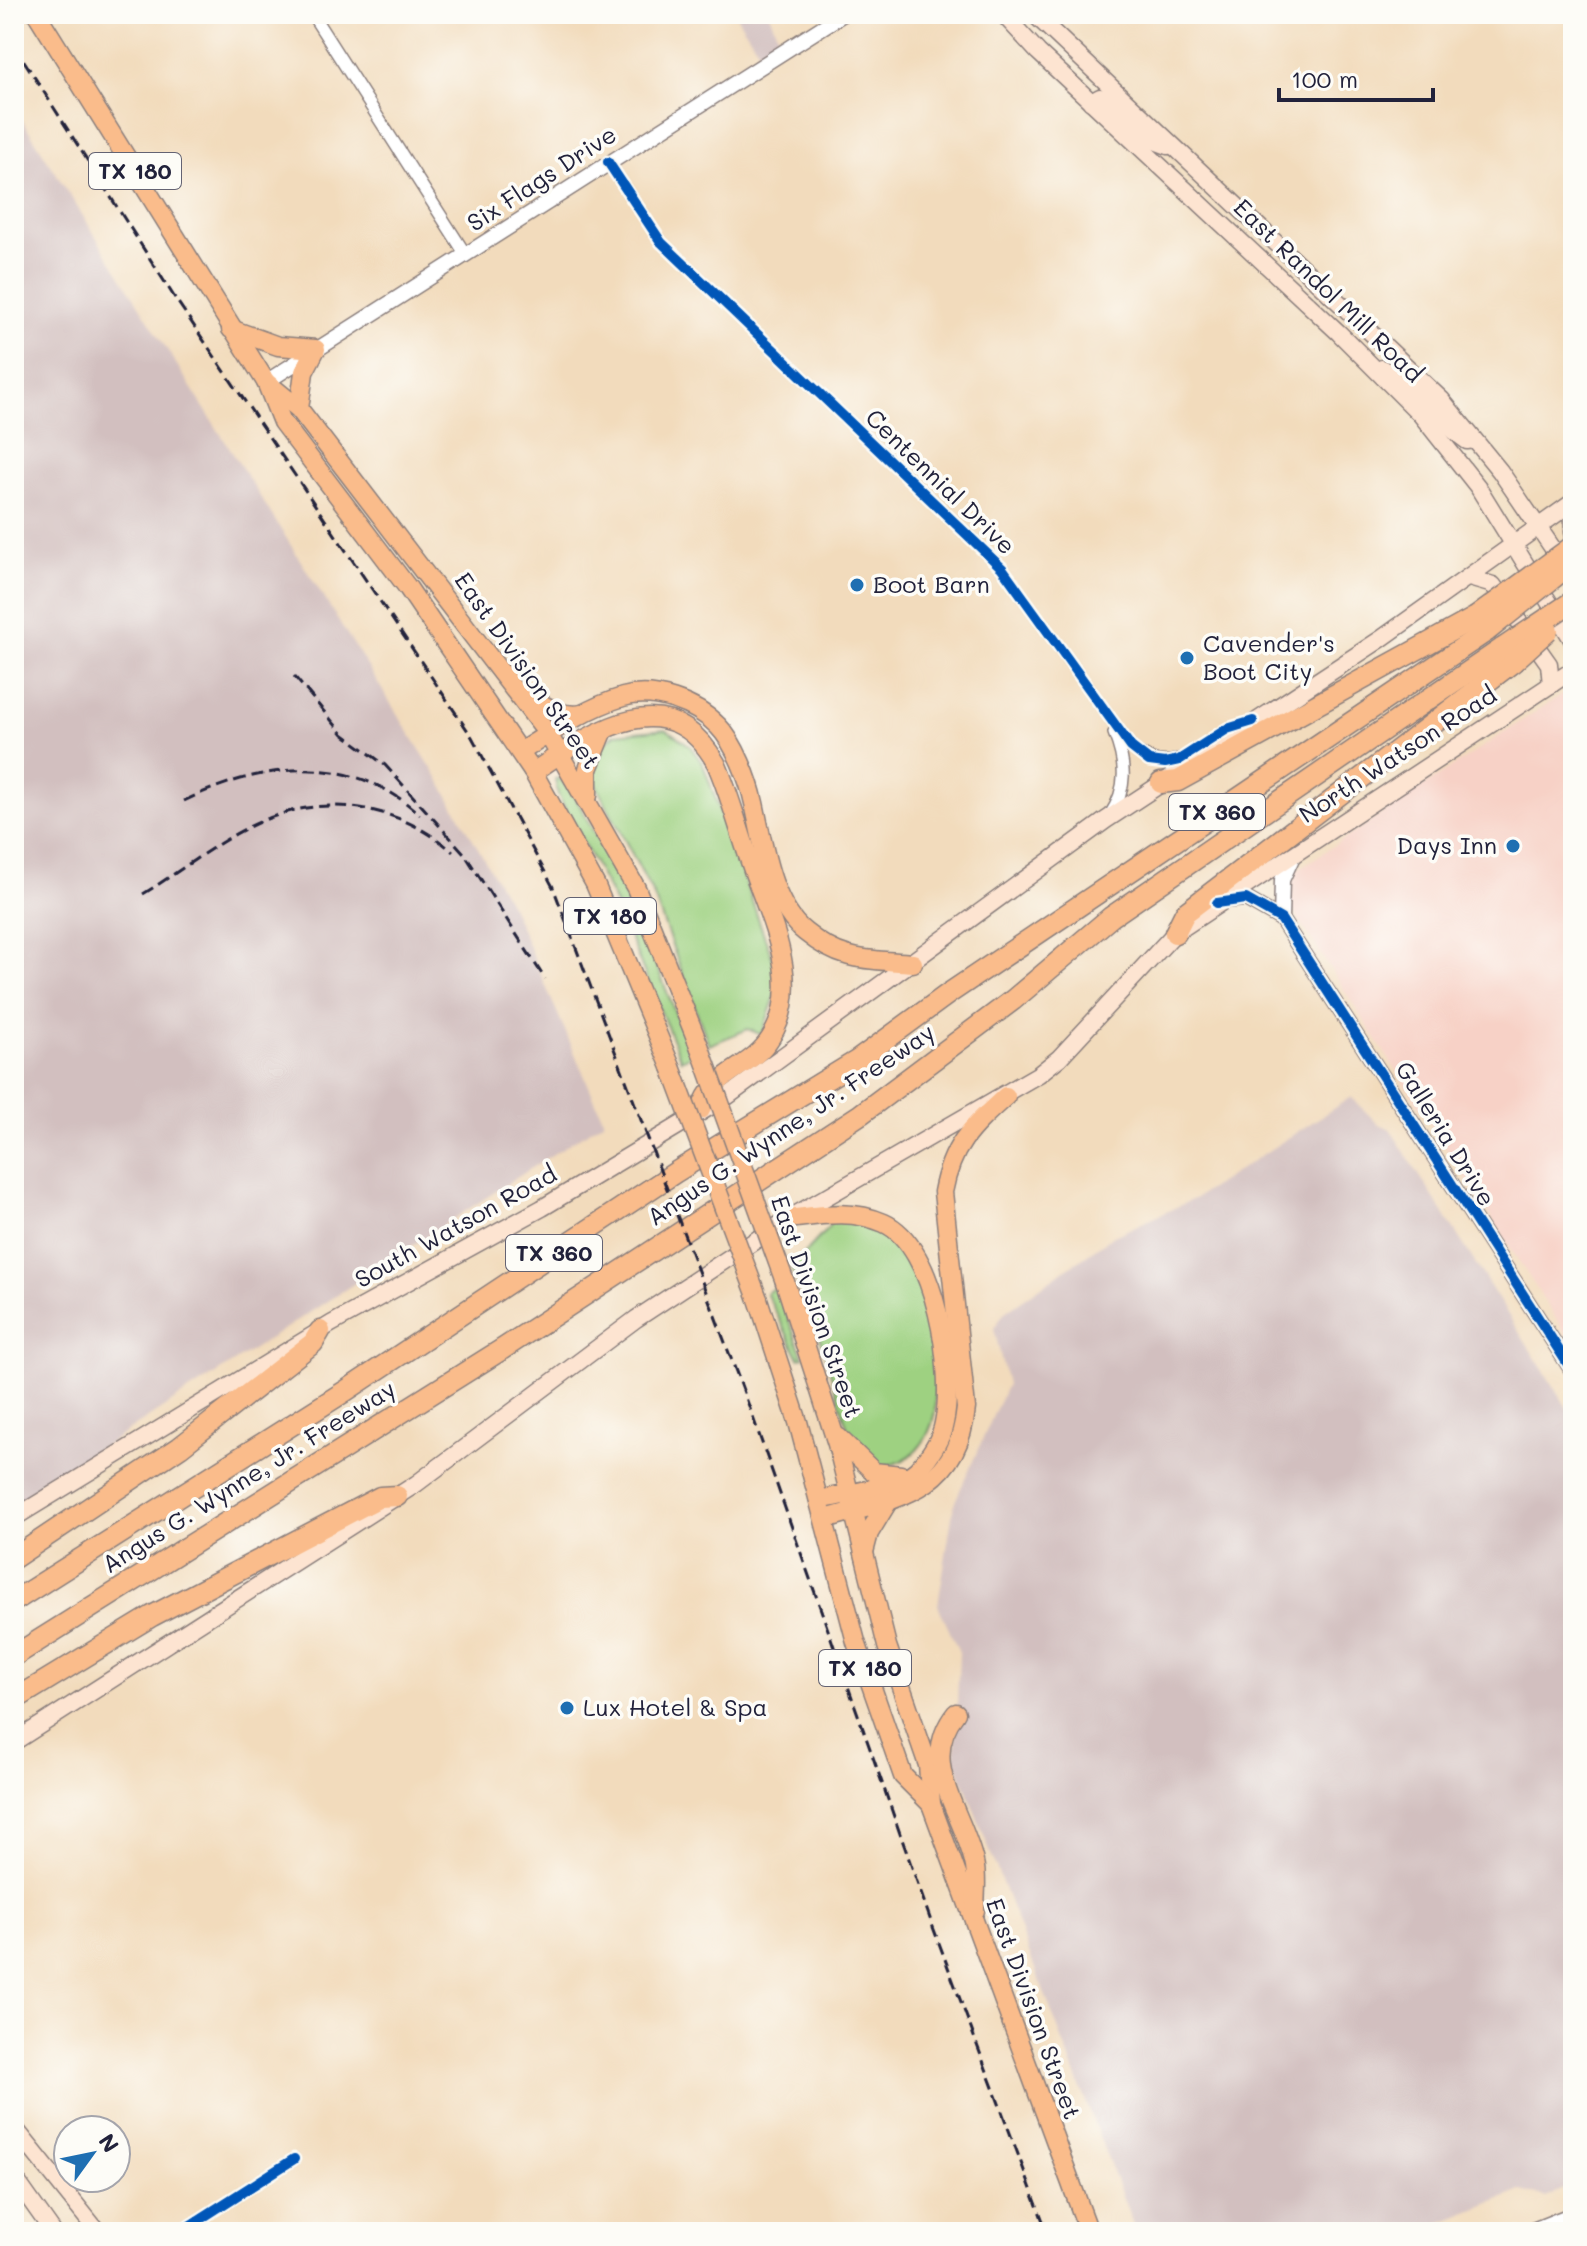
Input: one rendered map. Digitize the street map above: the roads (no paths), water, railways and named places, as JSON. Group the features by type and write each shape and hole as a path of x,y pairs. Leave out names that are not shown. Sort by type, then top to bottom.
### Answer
{"highway":[{"path":"1161,783 1178,781 1482,624 1573,546"},
{"name":"Angus G. Wynne, Jr. Freeway","path":"14,1601 347,1390 676,1172 858,1060 948,994 1573,562"},
{"name":"Angus G. Wynne, Jr. Freeway","path":"14,1656 501,1350 861,1114 1013,1000 1111,917 1508,655 1573,604"},
{"path":"1175,933 1185,913 1508,655"},
{"path":"14,1558 180,1447 313,1343 320,1331"},
{"path":"14,1700 152,1616 380,1497 397,1496"}],"main road":[{"name":"East Division Street","path":"37,14 266,382 282,422 408,588 520,752 595,884 671,1067 758,1299 825,1519 856,1642 903,1776 931,1804"},
{"name":"East Randol Mill Road","path":"1003,14 1091,102 1370,363 1453,453 1516,544 1573,641"},
{"name":"East Randol Mill Road","path":"1034,14 1409,366 1476,439 1573,578"},
{"path":"1091,102 1100,97 1107,99 1149,139 1174,147"},
{"path":"231,329 278,346 316,349 304,372 299,409"},
{"path":"1370,363 1414,389 1457,435 1467,441 1476,439"},
{"name":"East Division Street","path":"266,382 299,409 517,691 588,799 636,888 700,1048 785,1282 833,1431 887,1646 928,1765 931,1804 1089,2232"},
{"path":"520,752 582,714 626,696 663,696 695,708 719,727 753,798 780,896 802,930 844,958 913,963 1106,820 1469,578 1573,502"},
{"path":"1573,513 1573,533"},
{"path":"1469,578 1493,585 1549,664 1551,685 1573,680"},
{"name":"North Watson Road","path":"788,1219 1006,1096 1059,1058 1175,933 1296,850 1573,670"},
{"path":"517,691 555,712 569,716 582,714"},
{"path":"533,772 605,728 655,716 677,723 704,742 731,799 785,970 782,1011 769,1041 762,1051 707,1091 701,1110"},
{"path":"588,799 588,769 605,728"},
{"name":"South Watson Road","path":"14,1518 320,1331 542,1208 728,1096 913,963"},
{"path":"819,1500 889,1500 920,1488 936,1477 952,1459 964,1428 964,1388 943,1192 949,1160 960,1140 1006,1096"},
{"path":"14,1742 397,1496 595,1347 788,1219 836,1213 886,1224 910,1244 924,1264 934,1293 946,1408 942,1432 931,1453 908,1475 825,1519"},
{"path":"833,1431 874,1472 908,1475"},
{"path":"864,1555 869,1533 889,1500"},
{"path":"956,1713 946,1725 937,1756 975,1865 975,1922"},
{"path":"14,2127 52,2173"},
{"path":"14,2144 46,2181 52,2183"},
{"path":"14,2177 53,2232"},
{"path":"69,2194 98,2232"}],"street":[{"path":"312,14 466,255"},
{"name":"Six Flags Drive","path":"266,382 843,14"},
{"name":"Centennial Drive","path":"608,162 661,242 1002,568 1110,721 1149,761 1165,763 1179,760 1227,729 1253,721"},
{"name":"Centennial Drive","path":"1106,820 1121,798 1125,779 1120,748 1110,721"},
{"path":"1217,903 1246,899 1281,919 1282,880 1296,850"},
{"name":"Galleria Drive","path":"1281,919 1573,1372"},
{"path":"180,2232 294,2159"},
{"path":"1528,2232 1573,2214"}],"railway":[{"path":"14,45 173,295 472,737 553,887 749,1406 933,1927 1047,2232"},
{"path":"294,676 343,734 385,765 464,853 545,979"},
{"path":"184,801 244,778 306,770 336,772 365,780 394,794 420,815"},
{"path":"143,894 241,831 298,809 345,806 392,816 414,825 453,852"}],"place":[{"name":"Boot Barn","path":"857,585"},
{"name":"Cavender's Boot City","path":"1187,658"},
{"name":"Days Inn","path":"1513,846"},
{"name":"Lux Hotel & Spa","path":"567,1708"}]}
